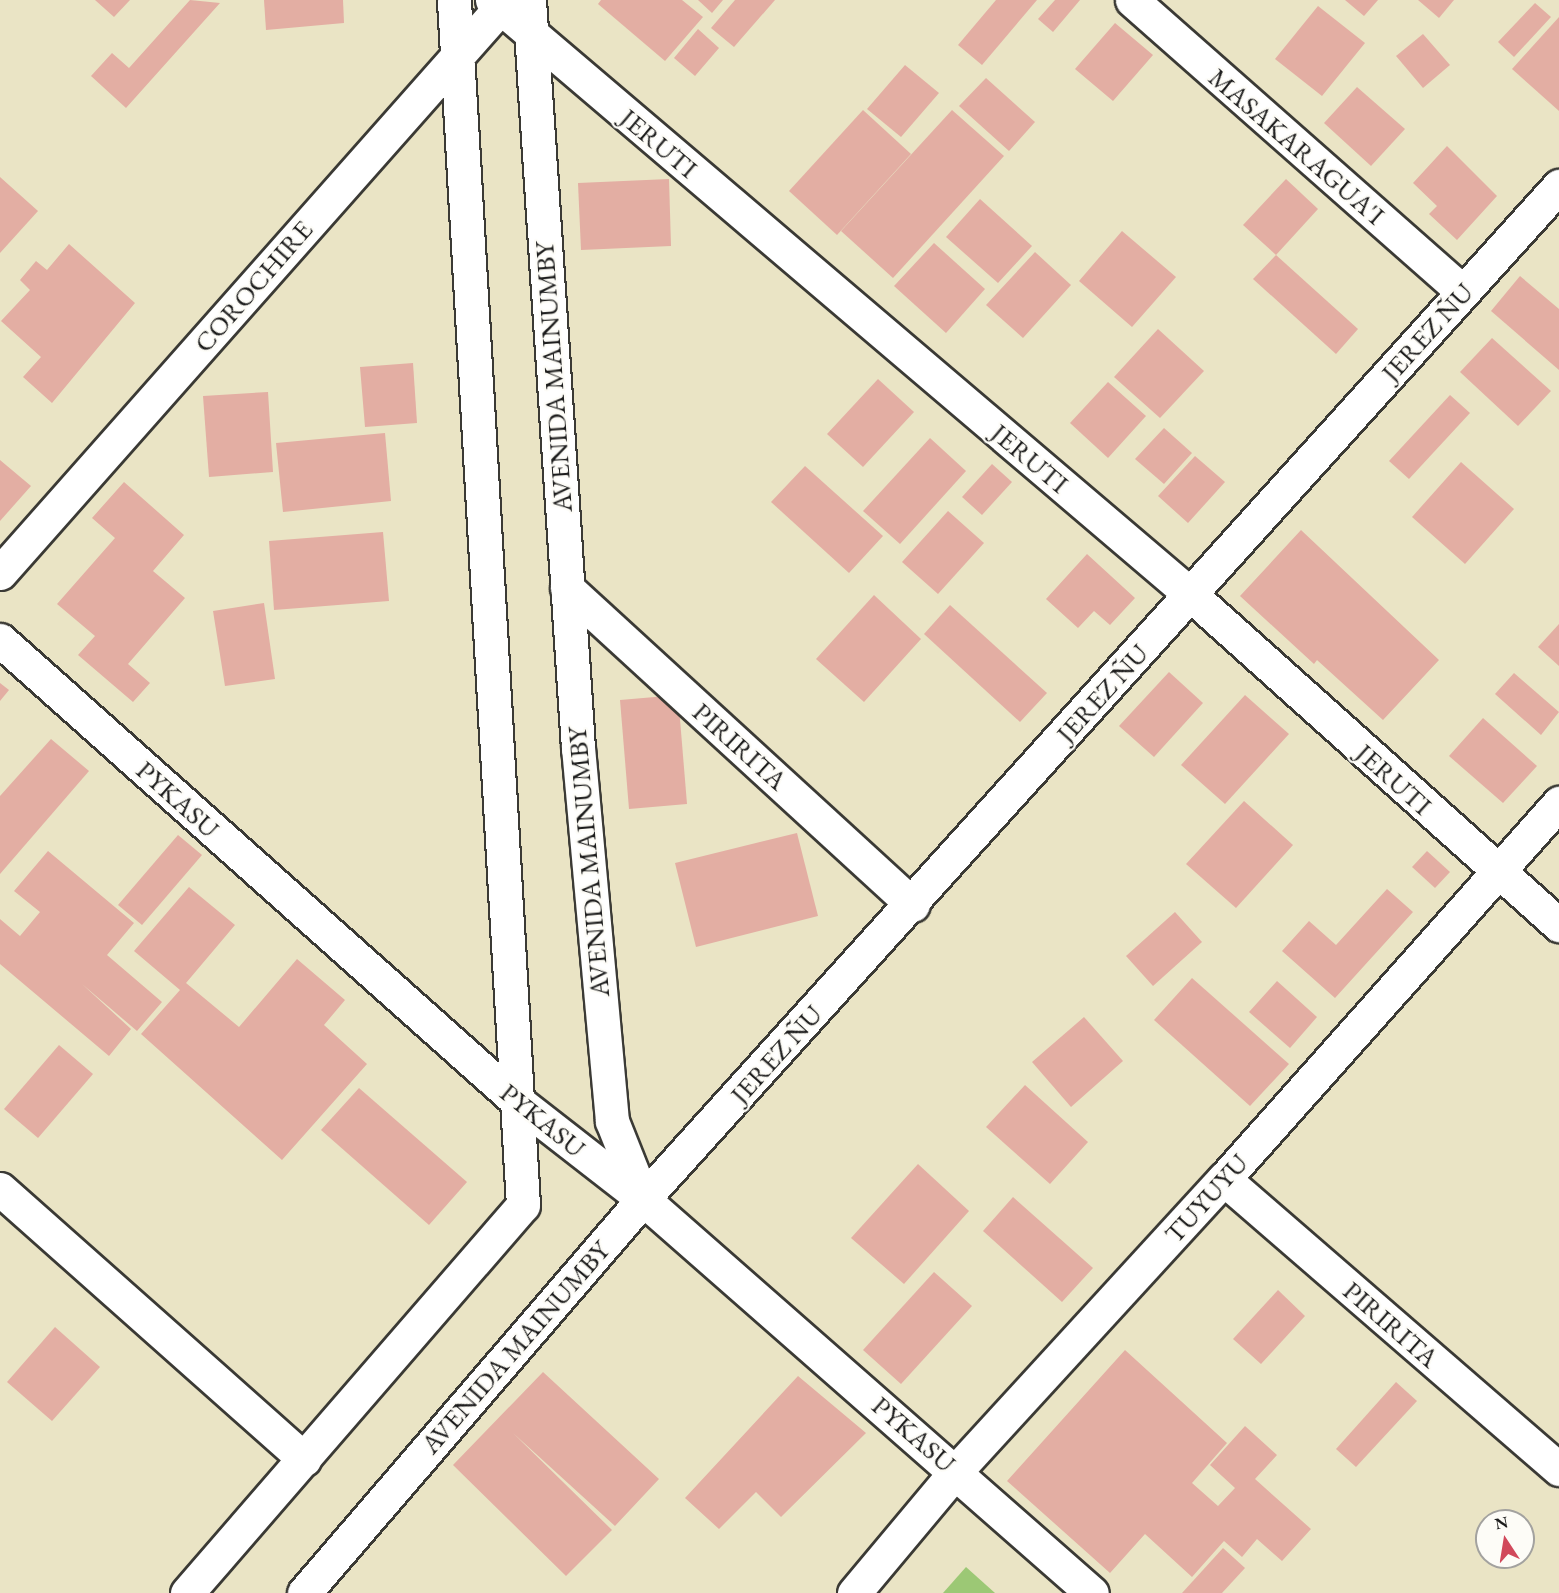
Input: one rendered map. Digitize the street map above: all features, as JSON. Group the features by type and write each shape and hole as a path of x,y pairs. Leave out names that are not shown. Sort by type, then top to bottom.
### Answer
{"street":[{"path":"187,1593 523,1204 454,0"},
{"name":"MASAKARAGUA'I","path":"1132,0 1463,292"},
{"name":"COROCHIRE","path":"0,573 458,54 507,2"},
{"name":"AVENIDA MAINUMBY","path":"303,1593 643,1199 612,1121 567,588 531,35 507,2"},
{"name":"JERUTI","path":"531,35 1190,594 1497,872 1559,925"},
{"name":"JEREZ ÑU","path":"643,1199 913,904 1559,186"},
{"name":"PIRIRITA","path":"567,588 913,904"},
{"name":"PYKASU","path":"0,640 517,1101 643,1199 956,1471 1092,1593"},
{"name":"TUYUYU","path":"854,1593 956,1471 1224,1179 1559,803"},
{"name":"PIRIRITA","path":"1224,1179 1559,1469"},
{"path":"0,1189 304,1459"}],"green space":[{"path":"966,1567 995,1593 943,1593"}],"building":[{"path":"95,0 130,0 114,17"},
{"path":"190,0 220,3 126,108 91,76 112,53 129,68"},
{"path":"264,0 343,0 344,23 266,30"},
{"path":"601,0 682,0 703,17 665,61 598,4"},
{"path":"698,0 723,0 712,13"},
{"path":"735,0 775,0 734,47 711,28"},
{"path":"996,0 1037,0 982,65 958,45"},
{"path":"1055,0 1080,0 1053,32 1038,19"},
{"path":"1345,0 1378,0 1364,16"},
{"path":"1418,0 1454,0 1439,18"},
{"path":"1535,3 1551,17 1514,57 1498,42"},
{"path":"1318,6 1365,43 1322,96 1275,59"},
{"path":"1559,17 1559,111 1512,69"},
{"path":"1115,23 1153,55 1113,101 1075,69"},
{"path":"698,29 719,48 695,76 674,58"},
{"path":"1423,34 1450,65 1423,88 1396,56"},
{"path":"905,65 939,93 901,137 867,109"},
{"path":"986,78 1035,122 1009,151 959,106"},
{"path":"1357,87 1405,129 1371,166 1324,123"},
{"path":"863,110 911,154 837,235 789,191"},
{"path":"952,110 1004,156 893,278 841,231"},
{"path":"1447,146 1497,196 1457,240 1429,214 1437,206 1413,183"},
{"path":"0,177 38,211 0,253"},
{"path":"669,179 671,246 581,250 578,183"},
{"path":"1286,179 1318,209 1276,255 1243,225"},
{"path":"980,199 1032,246 998,283 946,237"},
{"path":"1122,231 1176,277 1132,327 1079,281"},
{"path":"934,243 985,289 946,333 894,286"},
{"path":"69,244 135,303 52,403 23,377 41,357 1,321 30,290 20,280 36,261 47,270"},
{"path":"1035,252 1071,285 1023,338 986,305"},
{"path":"1276,255 1358,329 1336,354 1253,279"},
{"path":"1520,276 1559,309 1559,370 1491,311"},
{"path":"1158,329 1204,371 1160,418 1114,377"},
{"path":"1492,338 1551,391 1518,426 1460,372"},
{"path":"413,363 417,423 365,427 360,367"},
{"path":"878,379 914,412 863,467 827,434"},
{"path":"1108,382 1146,416 1108,458 1070,423"},
{"path":"268,392 273,472 209,477 203,396"},
{"path":"1450,395 1470,413 1409,479 1389,461"},
{"path":"1164,428 1192,453 1164,484 1135,459"},
{"path":"385,433 391,501 283,512 276,443"},
{"path":"930,438 966,471 900,544 863,511"},
{"path":"1195,456 1225,482 1188,523 1158,496"},
{"path":"0,460 31,486 0,521"},
{"path":"1461,462 1514,509 1465,564 1412,517"},
{"path":"992,464 1012,482 982,515 962,497"},
{"path":"805,466 883,536 849,573 771,502"},
{"path":"124,482 184,535 153,571 185,598 128,664 150,683 133,702 78,655 95,636 57,604 115,538 92,518"},
{"path":"948,511 984,543 938,594 902,562"},
{"path":"1301,530 1439,660 1383,720 1317,660 1314,664 1240,596"},
{"path":"383,532 389,601 274,610 269,541"},
{"path":"1087,554 1135,598 1110,625 1094,611 1078,628 1046,599"},
{"path":"874,595 921,639 864,702 816,659"},
{"path":"264,603 275,679 225,686 213,611"},
{"path":"950,605 1047,693 1020,722 924,634"},
{"path":"1559,624 1559,666 1538,647"},
{"path":"1169,672 1203,703 1154,757 1119,726"},
{"path":"1514,673 1559,712 1541,735 1495,694"},
{"path":"0,683 9,690 0,701"},
{"path":"678,695 687,804 629,809 620,700"},
{"path":"1245,695 1289,734 1225,804 1181,765"},
{"path":"1483,718 1537,766 1503,803 1449,756"},
{"path":"51,739 89,771 0,874 0,796"},
{"path":"1244,801 1293,845 1236,908 1186,864"},
{"path":"797,833 818,916 696,947 675,863"},
{"path":"178,835 202,855 142,925 118,905"},
{"path":"48,851 134,923 107,955 162,1002 137,1031 82,984 131,1029 109,1056 0,964 0,919 20,936 40,912 14,891"},
{"path":"1427,851 1450,872 1435,888 1412,867"},
{"path":"189,887 235,925 186,983 239,1027 297,959 345,1000 324,1025 367,1064 282,1160 141,1034 180,990 134,951"},
{"path":"1387,889 1413,912 1335,998 1282,951 1309,921 1336,945"},
{"path":"1175,912 1202,942 1153,986 1126,956"},
{"path":"1192,978 1289,1064 1250,1106 1154,1020"},
{"path":"1277,981 1317,1017 1290,1048 1249,1012"},
{"path":"1084,1017 1123,1061 1071,1107 1032,1062"},
{"path":"59,1045 93,1074 38,1138 4,1109"},
{"path":"1025,1085 1088,1142 1050,1184 986,1127"},
{"path":"359,1088 467,1182 429,1225 321,1130"},
{"path":"918,1164 969,1211 904,1284 851,1238"},
{"path":"1013,1197 1093,1268 1062,1302 983,1231"},
{"path":"934,1272 972,1306 901,1384 863,1350"},
{"path":"1278,1290 1305,1316 1261,1364 1233,1339"},
{"path":"55,1327 100,1367 52,1421 7,1382"},
{"path":"1125,1350 1227,1443 1192,1483 1218,1506 1235,1488 1210,1465 1245,1426 1277,1455 1255,1479 1311,1529 1282,1561 1257,1539 1242,1557 1224,1541 1192,1577 1145,1534 1110,1573 1007,1481"},
{"path":"543,1372 659,1479 615,1526 513,1433 612,1530 566,1576 453,1465"},
{"path":"798,1376 866,1433 781,1517 756,1492 719,1529 685,1498"},
{"path":"1396,1382 1417,1401 1356,1467 1336,1449"},
{"path":"1223,1548 1245,1568 1222,1593 1182,1593"}]}
